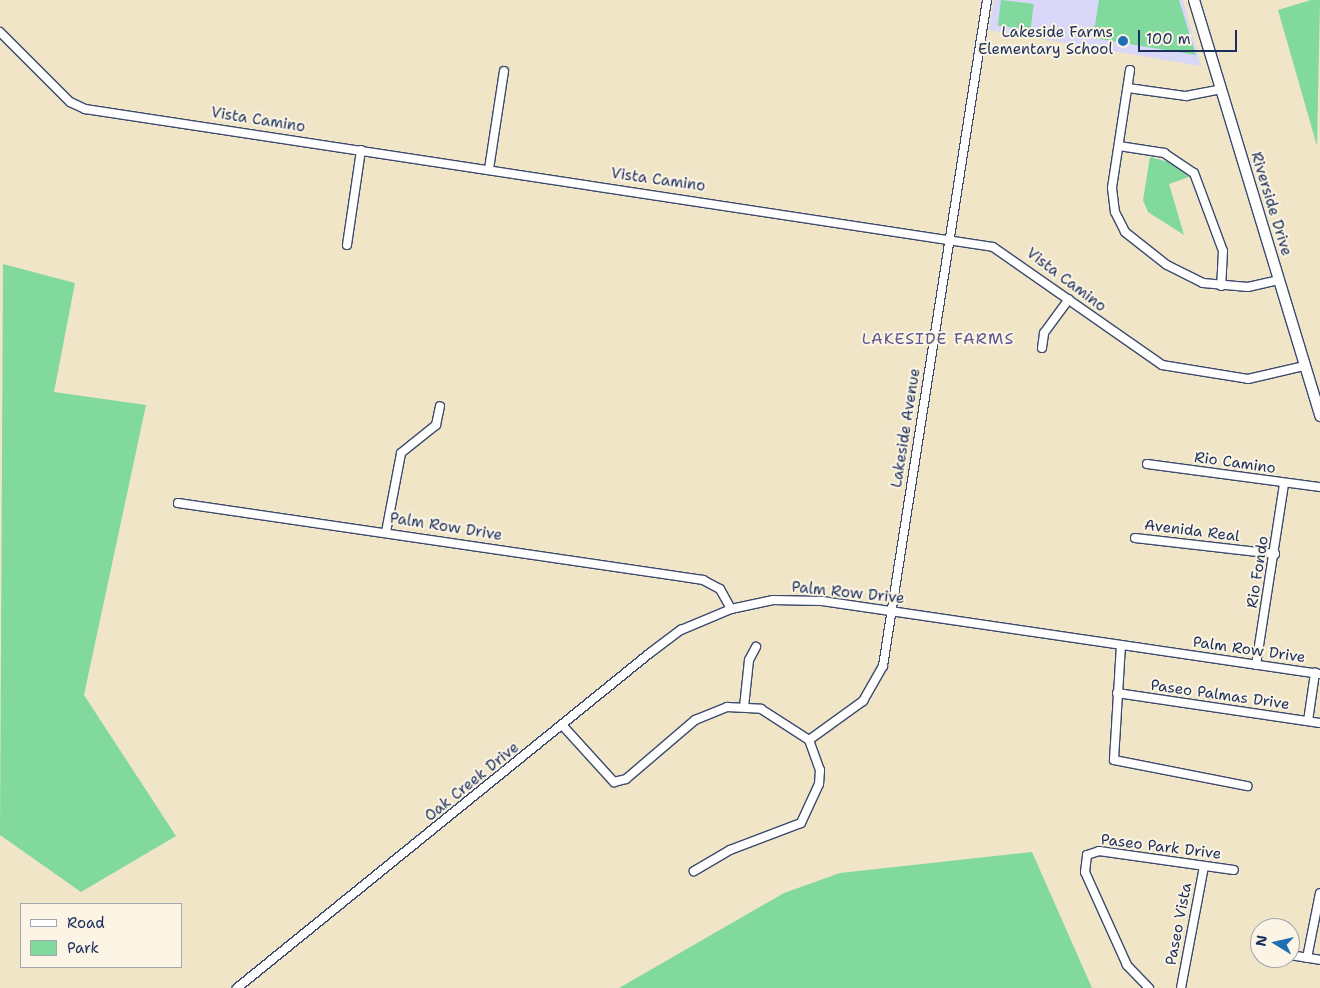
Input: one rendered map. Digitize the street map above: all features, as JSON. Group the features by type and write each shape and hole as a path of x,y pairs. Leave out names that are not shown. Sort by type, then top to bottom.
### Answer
{"main road":[{"name":"Riverside Drive","path":"1194,0 1320,416"}],"street":[{"name":"Lakeside Avenue","path":"809,740 852,711 876,684 892,611 987,0"},
{"name":"Vista Camino","path":"0,32 76,106 949,240 1002,250 1162,365 1248,379 1304,366"},
{"path":"1130,70 1112,196 1126,232 1175,271 1221,286 1248,288 1278,280"},
{"path":"489,169 504,71"},
{"path":"1128,88 1186,96 1220,89"},
{"path":"1119,146 1171,156 1197,178 1222,251 1221,286"},
{"path":"347,245 361,150"},
{"path":"1042,348 1044,334 1068,299"},
{"path":"386,532 401,453 436,425 440,406"},
{"name":"Rio Camino","path":"1147,464 1284,484 1320,487"},
{"name":"Rio Fondo","path":"1256,665 1275,554 1284,484"},
{"name":"Palm Row Drive","path":"178,503 703,580 720,589 731,609 798,599 892,611 1317,674"},
{"name":"Avenida Real","path":"1135,538 1275,554"},
{"name":"Oak Creek Drive","path":"237,988 681,630 731,609"},
{"path":"1121,645 1111,751 1116,762 1247,786"},
{"path":"744,707 749,660 756,647"},
{"path":"1308,722 1317,674"},
{"name":"Paseo Palmas Drive","path":"1117,693 1320,723"},
{"path":"563,726 605,778 617,782 695,720 727,707 744,707 776,716 809,740 820,770 819,784 801,823 730,850 694,871"},
{"name":"Paseo Park Drive","path":"1149,988 1128,965 1112,931 1085,872 1087,855 1100,851 1234,870"},
{"name":"Paseo Vista","path":"1181,988 1204,866"},
{"path":"1307,958 1320,892"},
{"path":"1300,957 1320,960"}],"shaded area":[{"name":"Lakeside Farms Elementary School","path":"994,0 1183,0 1201,66 989,30"}],"green space":[{"path":"1001,0 1034,4 1031,30 998,26"},
{"path":"1099,0 1179,0 1196,55 1093,38"},
{"path":"1311,0 1320,0 1317,146 1278,10"},
{"path":"1150,157 1173,163 1189,177 1169,184 1184,235 1148,212 1143,200"},
{"path":"3,264 75,283 54,392 146,405 84,695 176,836 81,892 0,835"},
{"path":"1032,852 1092,988 619,988 784,893 840,873"}],"place":[{"name":"Lakeside Farms Elementary School","path":"1123,41"}],"district":[{"name":"LAKESIDE FARMS","path":"938,339"}]}
